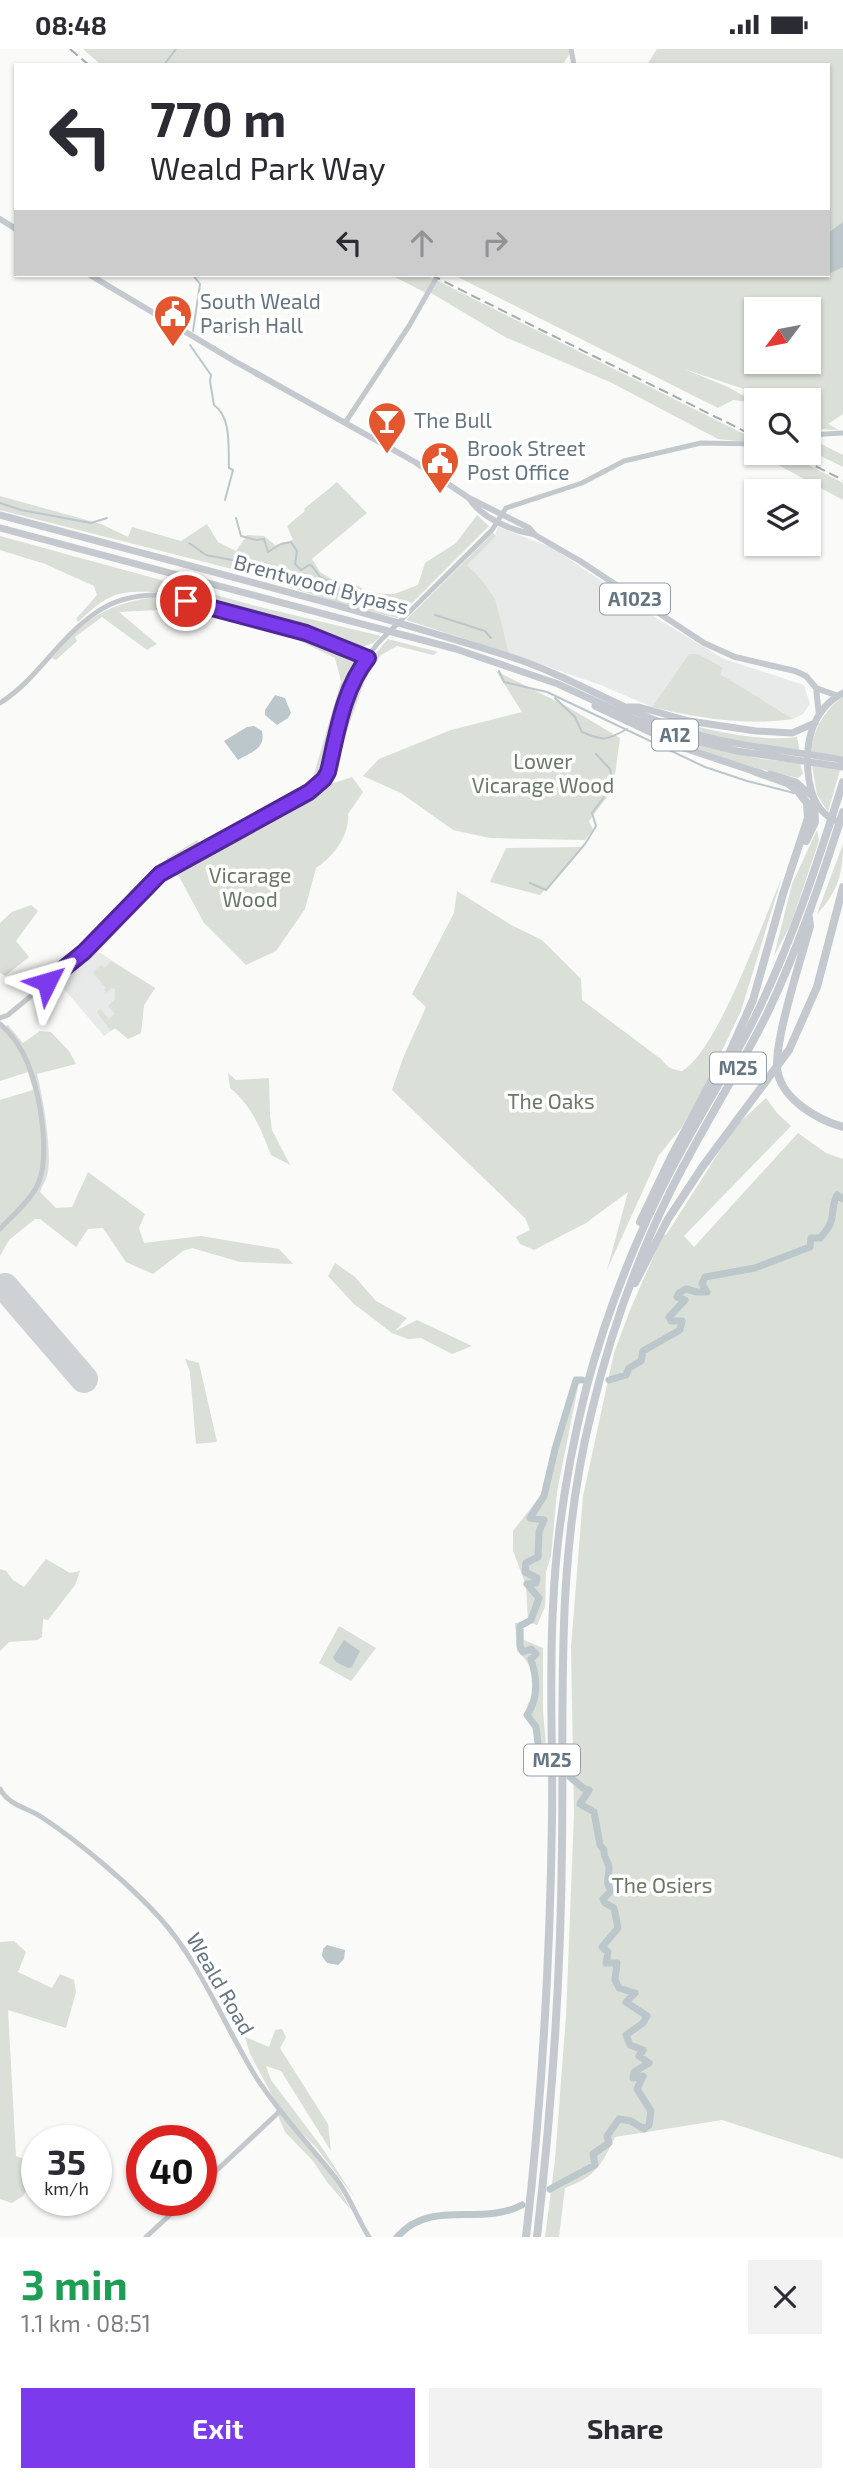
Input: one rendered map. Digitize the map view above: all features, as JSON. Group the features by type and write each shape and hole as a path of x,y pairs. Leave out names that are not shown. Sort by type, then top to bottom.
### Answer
{"highway":[{"name":"Brentwood Bypass","path":"0,515 499,654 560,676 626,707"},
{"name":"Brentwood Bypass","path":"0,529 456,649 558,684"},
{"name":"A12","path":"558,684 636,720 688,739 737,751 843,767"},
{"name":"A12","path":"558,684 638,727 695,752 756,772 792,780 814,798"},
{"path":"841,695 819,715 806,748 814,798 826,815 843,823"},
{"name":"A12","path":"626,707 639,707 689,721 756,731 792,733 815,723"},
{"name":"A12","path":"626,707 675,728 720,741 843,760"},
{"name":"M25","path":"713,1094 754,993 808,823 807,803 800,792 790,785 756,772"},
{"name":"M25","path":"537,2237 553,2074 559,1965 562,1637 566,1560 590,1417 628,1291 660,1214 765,1017 808,915 843,782"},
{"name":"M25","path":"794,862 815,822 814,798"},
{"name":"M25","path":"526,2237 547,1971 552,1804 552,1632 557,1553 576,1432 597,1352 618,1289 663,1186 752,1023 843,812"},
{"name":"M25","path":"628,1291 638,1279 668,1219 702,1166 789,1050 817,987 843,887"},
{"name":"M25","path":"808,915 810,926 778,1050 778,1076 784,1088 799,1103 822,1119 843,1126"},
{"name":"M25","path":"618,1289 624,1262 644,1212 719,1068 754,993"}],"main road":[{"name":"A1023","path":"93,277 205,344 415,462 469,498 529,528 535,535"},
{"name":"A1023","path":"469,498 473,505 497,521 535,535 580,561 704,643 734,657 802,674 816,688 841,695"},
{"path":"816,688 819,715"}],"street":[{"path":"345,423 410,326 437,277"},
{"path":"821,434 843,433"},
{"path":"6,1030 3,1017 84,952 160,874 309,792 324,779 358,670 378,643 490,532 506,508 582,483 614,464 642,456 701,443 744,444"},
{"path":"0,703 18,692 84,621 117,602 144,596 165,596 248,616 306,633 368,658"},
{"path":"0,1024 11,1034 27,1062 34,1082 43,1143 43,1168 36,1188 0,1229"},
{"name":"Weald Road","path":"0,1790 9,1801 43,1818 104,1866 166,1924 206,1982 236,2043 279,2112 337,2180 369,2237"},
{"path":"217,2170 279,2112"},
{"path":"146,2237 169,2216"}],"shaded area":[{"path":"843,222 843,267 830,273 830,232"},
{"path":"498,527 553,548 656,618 724,659 804,685 810,704 803,714 793,719 719,674 722,669 689,654 652,707 603,686 509,653 504,634 466,565 495,536"},
{"path":"275,695 285,698 291,713 277,725 265,715 265,710"},
{"path":"254,726 262,731 262,742 238,760 224,741 247,727"},
{"path":"91,947 155,988 144,1005 141,1033 128,1039 115,1028 104,1036 54,977"},
{"path":"344,1640 360,1651 352,1667 348,1668 336,1662 333,1657"},
{"path":"327,1945 345,1950 344,1959 338,1965 327,1963 322,1956"}],"green space":[{"path":"83,49 573,49 563,63 99,63"},
{"path":"657,49 843,49 843,414 828,424 839,430 821,429 821,388 744,389 684,369 744,396 744,401 733,400 718,408 458,277 830,277 830,63 648,63"},
{"path":"395,277 430,277 744,434 744,442 718,439 612,383 505,337 431,293"},
{"path":"821,444 843,455 843,467 821,456"},
{"path":"778,465 809,465 843,483 843,500 821,488 821,479 804,479"},
{"path":"337,482 367,513 312,559 320,572 351,591 356,585 363,589 363,593 394,594 418,585 425,563 456,543 477,515 489,526 397,618 338,603 240,571 0,510 0,496 101,524 128,537 132,527 181,541 207,524 218,542 236,551 247,535 264,536 275,545 293,540 287,526"},
{"path":"493,533 496,536 467,565 495,599 509,653 406,620"},
{"path":"0,536 256,606 381,636 373,643 357,649 235,607 164,593 135,592 113,596 78,622 76,619 97,595 94,586 45,564 0,550"},
{"path":"149,598 225,612 295,631 346,652 356,661 355,672 341,705 326,763 314,783 307,787 313,778 341,681 335,658 287,635 175,609 119,612 157,644 147,650 102,617 75,637 77,641 56,660 52,658 94,617 118,605"},
{"path":"388,639 438,652 433,655 397,646 381,655 365,680 330,779 325,781 357,680 363,668"},
{"path":"689,654 698,654 723,668 720,674 793,719 758,722 722,720 652,707"},
{"name":"Lower Vicarage Wood","path":"496,671 566,706 620,738 613,789 589,821 593,830 585,840 490,838 453,830 401,793 363,776 379,759 451,730 522,712"},
{"path":"843,697 843,757 811,752 821,721"},
{"path":"670,720 749,736 797,737 800,752 717,737 668,722"},
{"path":"686,742 762,759 800,763 803,774 798,778 735,763 685,745"},
{"path":"812,765 840,770 828,812 817,795"},
{"name":"Vicarage Wood","path":"352,777 363,792 348,814 346,830 339,845 316,868 305,909 276,951 246,965 204,923 175,869 166,859 197,840 205,848 318,785"},
{"path":"817,830 819,841 791,924 774,956 792,884"},
{"path":"843,844 838,882 817,914"},
{"path":"583,847 540,895 490,882 506,848"},
{"name":"The Oaks","path":"782,877 741,1011 698,1101 682,1127 659,1155 607,1270 628,1192 586,1223 534,1250 520,1244 516,1237 530,1230 525,1218 392,1090 426,1007 412,994 454,913 457,891 513,926 542,940 581,979 582,1000 668,1066 682,1071 696,1059 724,1012"},
{"path":"31,905 38,911 16,941 29,957 5,976 0,973 0,923 12,912"},
{"path":"111,961 155,988 144,1005 141,1033 128,1039 115,1028 111,1031 97,1012 100,1009 109,1019 115,1014 108,1006 115,999 115,989 112,988 106,993 106,988 93,972 101,965 104,968"},
{"path":"8,1025 23,1043 40,1031 51,1032 69,1051 76,1064 37,1074 49,1154 47,1176 40,1192 56,1208 72,1207 88,1172 145,1214 139,1228 144,1243 201,1236 279,1249 293,1264 240,1262 192,1248 183,1251 153,1274 126,1262 103,1228 88,1229 76,1247 40,1219 35,1219 9,1240 0,1256 0,1100 33,1090 28,1072 0,1081 0,1028"},
{"path":"228,1073 236,1080 269,1078 272,1130 290,1165 271,1155 250,1110 230,1088"},
{"name":"The Osiers","path":"766,1098 791,1126 684,1236 694,1247 798,1133 826,1153 843,1159 843,2159 722,2120 615,2137 596,2169 584,2179 565,2188 559,2237 545,2237 555,2160 566,2016 574,1814 571,1648 583,1496 614,1353 663,1235 666,1235 735,1127"},
{"path":"335,1263 355,1277 376,1301 407,1318 395,1331 417,1320 472,1346 452,1354 421,1338 408,1339 392,1333 354,1304 328,1276"},
{"path":"185,1359 199,1363 217,1442 196,1444 190,1372"},
{"path":"579,1382 557,1492 551,1556 546,1572 545,1607 537,1625 528,1622 526,1585 513,1551 513,1531 544,1491 555,1440 572,1388"},
{"path":"46,1559 70,1573 80,1571 75,1585 48,1620 43,1619 42,1637 37,1640 9,1642 0,1651 0,1569 24,1587"},
{"path":"523,1622 524,1640 543,1648 543,1711 548,1767 539,1753 539,1740 525,1716 528,1703 536,1693 531,1670 517,1651 515,1623"},
{"path":"339,1626 376,1648 351,1681 319,1663"},
{"path":"14,1941 26,1952 18,1972 52,1988 60,1974 74,1980 76,1992 66,2028 8,2010 16,2156 21,2158 21,2197 12,2203 0,2199 0,1942"},
{"path":"282,2029 286,2037 280,2048 328,2124 331,2151 281,2071 266,2066 271,2080 323,2149 355,2198 315,2146 286,2118 333,2177 351,2210 313,2161 285,2132 275,2108 281,2112 250,2054 245,2037 269,2047 275,2030"}],"waterway":[{"path":"166,63 176,49"},
{"path":"193,331 200,284 195,277"},
{"path":"190,345 211,375 214,405 220,410 226,425 229,468 233,470 225,500"},
{"path":"0,503 21,510 91,523 107,518"},
{"path":"236,518 241,536 264,539 268,552 281,544 291,542 297,551 295,564 301,570 312,566 320,577 337,585 341,594"},
{"path":"189,543 206,555 284,570 360,604 390,608"},
{"path":"435,615 485,631 491,638"},
{"path":"499,671 504,682 547,692 705,767 794,793"},
{"path":"555,698 575,717 582,732 604,738 627,729"},
{"path":"530,883 546,890 585,844 596,826 592,813 613,785 610,769 596,754"},
{"path":"609,1380 626,1375 629,1368 641,1361 643,1351 680,1330 682,1321 671,1321 669,1317 685,1300 677,1297 679,1293 686,1289 707,1292 702,1284 705,1277 755,1268 810,1247 811,1238 820,1238 829,1226 837,1195 843,1199"},
{"path":"545,1763 540,1760 536,1727 527,1715 534,1702 536,1681 531,1659 536,1654 531,1649 523,1652 520,1646 520,1626 531,1620 539,1598 527,1584 536,1583 537,1578 525,1572 526,1563 538,1557 539,1532 544,1520 530,1518 544,1496 576,1380 582,1380"},
{"path":"550,2189 595,2165 593,2154 609,2143 607,2136 619,2119 631,2121 644,2129 649,2125 651,2111 637,2089 643,2076 633,2078 634,2072 649,2063 639,2056 643,2050 630,2045 626,2035 643,2023 647,2016 626,2002 635,1993 619,1988 615,1980 617,1963 606,1963 608,1952 602,1947 618,1928 614,1908 603,1899 611,1891 608,1882 609,1867 600,1845 594,1812 580,1804 589,1790 570,1777"},
{"path":"397,2237 411,2225 425,2219 490,2214 522,2205"}],"runway":[{"path":"5,1287 84,1379"}],"railway":[{"path":"70,49 87,63"},
{"path":"435,277 744,431"},
{"path":"813,465 843,480"}],"place":[{"name":"South Weald Parish Hall","path":"173,348"},
{"name":"The Bull","path":"387,455"},
{"name":"Brook Street Post Office","path":"440,495"}],"route":[{"path":"47,982 84,952 160,874 309,792 328,772 349,694 358,670 368,658 306,633 186,601"}]}
